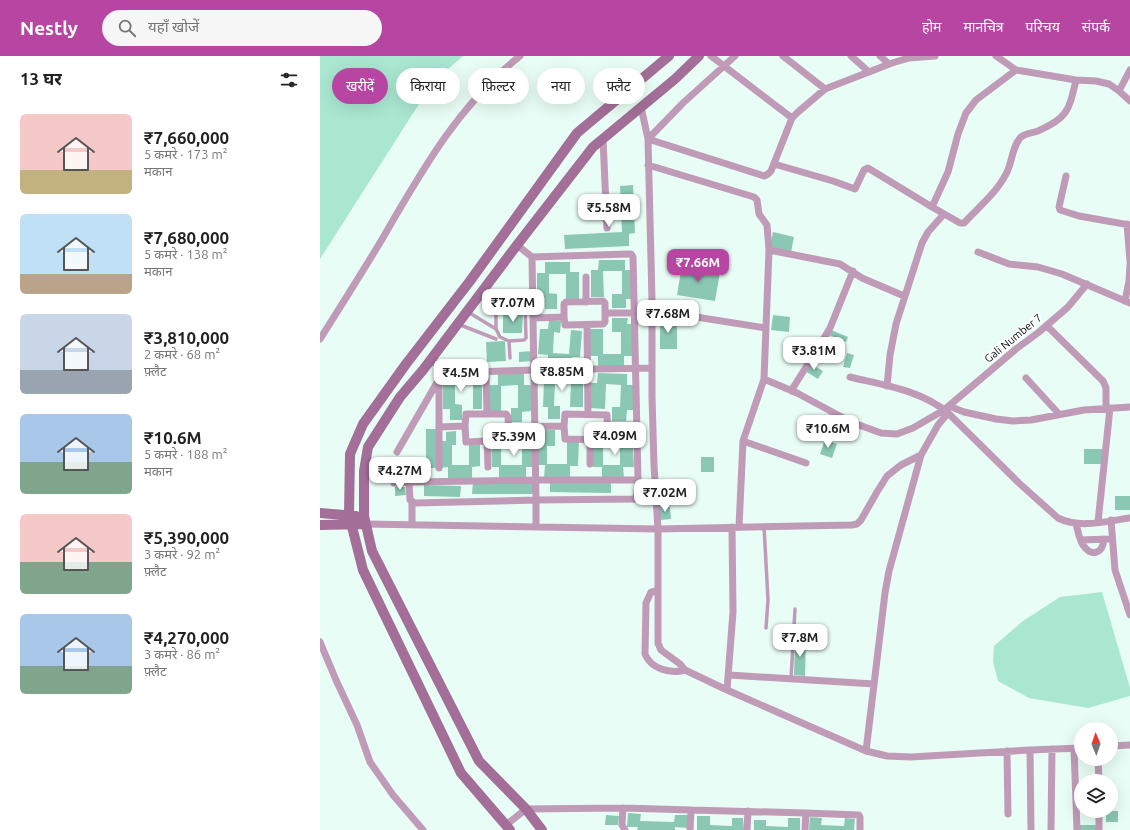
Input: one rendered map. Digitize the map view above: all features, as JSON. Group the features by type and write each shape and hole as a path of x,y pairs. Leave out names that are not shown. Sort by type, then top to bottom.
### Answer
{"street":[{"path":"320,339 364,270 422,171 451,127 481,92 520,56"},
{"path":"669,56 577,133 470,281 406,364 364,424 350,454 350,520 363,570 462,773 508,828 526,809 623,808 859,815 860,830"},
{"path":"542,830 526,809 479,762 372,551 365,520 364,471 368,447 400,397 431,359 593,147 675,79 699,56"},
{"path":"711,56 792,118"},
{"path":"648,139 682,103 735,56"},
{"path":"783,56 825,89"},
{"path":"851,56 868,72"},
{"path":"880,56 889,64"},
{"path":"648,139 764,176 771,171 792,118 825,89 889,64 909,58 935,56"},
{"path":"996,56 1016,70 1110,84 1130,101"},
{"path":"932,207 948,172 959,129 966,113 976,100 1016,70"},
{"path":"1119,91 1130,70"},
{"path":"774,164 855,189 864,170 868,168 944,214 960,223 964,223 1001,182 1010,165 1016,146 1021,138 1050,126 1064,115 1071,102 1076,80"},
{"path":"641,107 648,139 654,465 658,529 658,643 661,650 680,664 685,670 727,690 866,751 887,756 911,757 1074,748"},
{"path":"603,139 607,228"},
{"path":"648,165 754,197 757,200 759,214 767,225 769,250 764,379 743,441 736,527 733,612 727,690"},
{"path":"1066,176 1059,207 1060,210 1079,216 1128,224 1130,261"},
{"path":"887,386 890,356 896,324 904,296 922,244 928,232 944,214"},
{"path":"412,502 635,499 638,494 633,257 631,254 532,257 517,246"},
{"path":"769,250 833,262 846,267 862,278 904,296"},
{"path":"978,252 1009,264 1049,270 1087,284 1128,302 1130,265"},
{"path":"532,257 536,527"},
{"path":"791,390 830,328 853,271"},
{"path":"586,277 586,302"},
{"name":"Gali Number 7","path":"947,409 1016,349 1047,326 1068,307 1087,284"},
{"path":"565,302 586,302 604,302 604,324 565,325 565,302"},
{"path":"652,310 766,328"},
{"path":"605,313 634,313"},
{"path":"533,318 564,317"},
{"path":"587,325 588,414"},
{"path":"1047,326 1103,381 1106,388 1108,408 1098,522"},
{"path":"431,359 445,373"},
{"path":"397,452 439,379 445,373 652,368"},
{"path":"486,371 487,414"},
{"path":"850,377 910,392 947,409 996,419 1014,421 1031,420 1060,414 1108,408 1130,407"},
{"path":"1026,378 1060,414"},
{"path":"439,379 439,468"},
{"path":"764,379 791,390 851,422 881,433 897,434 913,428 947,409"},
{"path":"866,751 889,571 921,455 947,409"},
{"path":"947,409 1020,484 1058,518 1065,522 1076,524 1130,518"},
{"path":"466,414 506,414 508,415 508,441 466,442 465,426 466,414"},
{"path":"564,414 588,414 607,415 608,440 565,439 564,414"},
{"path":"608,425 637,425"},
{"path":"439,426 465,426"},
{"path":"508,427 564,426"},
{"path":"590,440 590,464"},
{"path":"743,441 806,463"},
{"path":"487,442 488,467"},
{"path":"320,525 350,520 365,520 412,525 658,529 852,525 857,524 861,520 876,492 887,476 901,465 921,455"},
{"path":"394,483 536,480 638,480"},
{"path":"409,482 409,496 412,502 412,525"},
{"path":"320,513 350,520"},
{"path":"1111,520 1115,570 1130,615"},
{"path":"1076,524 1081,540 1086,549 1094,553 1099,551 1104,546 1104,539"},
{"path":"1081,540 1112,539"},
{"path":"658,590 651,592 646,603 645,654 648,660 663,670 670,672 685,670"},
{"path":"320,642 336,680 358,725 370,762 393,795 423,830"},
{"path":"729,675 874,684"},
{"path":"1118,746 1130,745"},
{"path":"1051,830 1052,749"},
{"path":"1030,750 1031,830"},
{"path":"1007,751 1008,814"},
{"path":"1076,830 1078,766"},
{"path":"623,808 622,824 625,830"},
{"path":"690,830 691,810"},
{"path":"747,830 748,811"},
{"path":"805,830 806,813"},
{"path":"1099,818 1100,830"}],"lane":[{"path":"499,304 525,304 526,338 524,340 509,341 500,337 496,329 496,309 499,304"},
{"path":"467,312 496,329"},
{"path":"457,324 496,340"},
{"path":"509,341 510,358"},
{"path":"764,526 768,600 766,628"},
{"path":"791,679 795,609"}],"shaded area":[{"path":"320,56 463,56 449,68 396,68 396,104 419,104 320,259"},
{"path":"1102,592 1130,688 1130,696 1088,708 1029,698 998,681 993,662 994,646 1023,621 1060,597"}],"building":[{"path":"633,185 635,233 629,234 629,246 565,249 564,235 622,232 620,186"},
{"path":"773,232 794,237 791,252 770,247"},
{"path":"599,260 625,260 625,270 632,270 633,299 626,299 626,308 612,308 612,294 622,294 622,271 603,271 604,297 591,297 591,270 598,270"},
{"path":"545,262 570,262 570,272 579,272 579,299 566,299 566,274 549,274 549,293 557,294 557,309 545,309 545,298 537,298 537,273 545,273"},
{"path":"682,265 720,272 715,301 677,295"},
{"path":"503,312 523,313 522,333 503,333"},
{"path":"773,315 790,317 789,332 771,330"},
{"path":"612,318 628,318 627,324 633,324 632,356 624,356 624,367 598,367 598,356 590,356 590,329 603,329 603,354 621,354 621,332 612,332"},
{"path":"660,318 677,318 677,349 660,349"},
{"path":"549,320 561,321 560,333 554,332 553,353 569,354 571,330 582,331 580,357 572,357 571,368 548,367 548,355 538,354 540,329 548,329"},
{"path":"831,330 848,337 846,342 829,335"},
{"path":"505,341 506,361 487,362 486,342"},
{"path":"532,351 532,361 519,362 519,352"},
{"path":"847,353 854,355 850,368 843,367"},
{"path":"809,363 823,371 818,379 805,371"},
{"path":"550,371 576,372 576,381 583,381 583,407 570,407 571,382 555,382 554,406 560,406 560,419 548,419 548,407 543,407 544,381 550,381"},
{"path":"451,372 478,373 478,383 482,383 482,409 473,409 473,385 455,385 455,404 462,405 462,420 450,420 450,409 443,409 443,383 451,383"},
{"path":"524,373 524,385 531,385 531,411 522,412 522,422 511,422 511,408 518,408 518,385 501,386 501,412 489,412 489,385 498,385 498,374"},
{"path":"598,373 627,374 627,385 635,385 634,410 627,410 626,421 612,421 612,407 620,407 621,385 606,384 605,409 590,408 591,383 597,383"},
{"path":"426,429 437,429 438,468 431,468 431,479 407,479 406,465 426,465"},
{"path":"544,430 555,430 555,446 547,446 547,464 567,464 567,441 579,441 578,466 570,466 570,479 544,478 545,465 537,465 537,442 544,442"},
{"path":"456,431 456,445 452,445 452,465 469,465 469,442 480,442 480,466 472,467 472,478 448,479 448,467 441,468 440,441 446,441 446,432"},
{"path":"512,431 527,431 527,443 533,443 534,467 526,467 526,477 499,478 499,467 492,467 491,442 501,442 501,465 522,465 522,444 512,445"},
{"path":"613,431 632,431 634,467 623,467 624,478 602,479 602,467 593,467 592,443 603,442 603,465 620,465 620,442 613,443"},
{"path":"825,440 837,444 832,458 820,454"},
{"path":"1084,449 1103,449 1103,464 1084,464"},
{"path":"701,457 714,457 714,472 701,472"},
{"path":"550,480 611,481 611,493 550,492"},
{"path":"473,482 534,482 534,494 472,494"},
{"path":"424,485 461,486 460,497 424,496"},
{"path":"395,487 405,487 406,495 395,496"},
{"path":"1115,496 1130,496 1130,510 1115,510"},
{"path":"660,507 670,507 671,519 660,520"},
{"path":"795,639 806,640 805,676 794,675"},
{"path":"628,813 641,814 640,821 674,822 675,815 688,815 688,828 675,827 675,830 637,830 638,827 627,827"},
{"path":"606,815 619,816 618,825 605,825"},
{"path":"697,816 710,816 710,825 732,826 732,818 743,818 744,830 697,830"},
{"path":"810,817 822,818 821,825 844,826 845,818 855,819 854,830 809,830"},
{"path":"788,818 800,818 800,830 754,830 754,820 766,820 766,826 788,827"},
{"path":"1106,818 1118,818 1118,822 1106,822"},
{"path":"1079,825 1098,825 1098,830 1079,830"}]}
